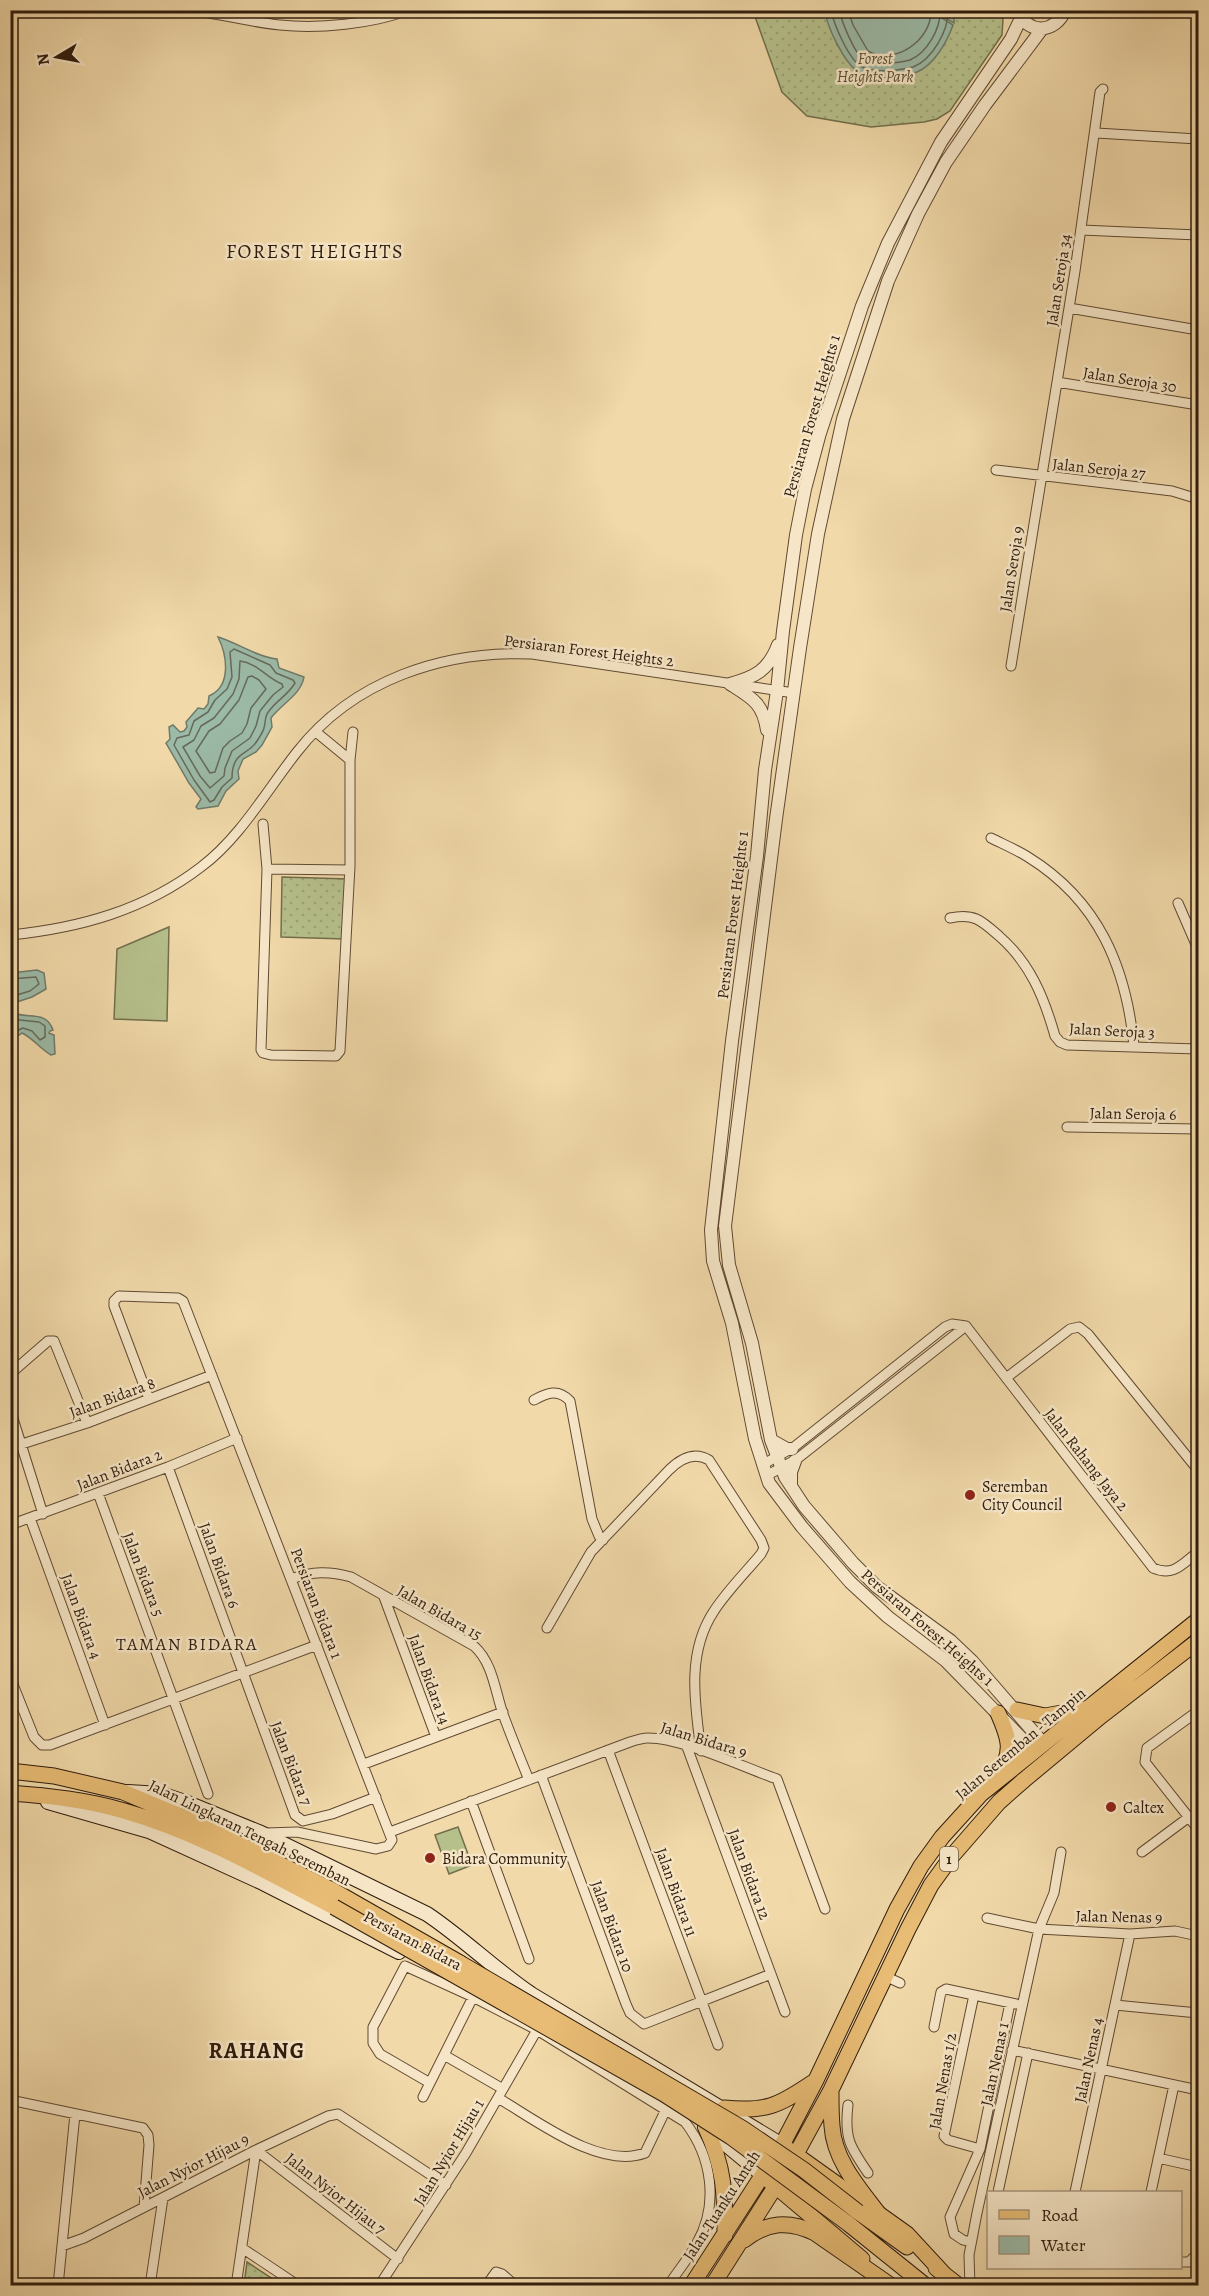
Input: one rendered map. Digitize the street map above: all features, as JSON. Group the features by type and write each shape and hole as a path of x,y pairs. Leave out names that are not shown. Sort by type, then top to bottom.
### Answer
{"main road":[{"name":"Jalan Seremban - Tampin","path":"782,2145 816,2080 897,1909 921,1866 942,1837 981,1794 1198,1620"},
{"name":"Jalan Seremban - Tampin","path":"796,2154 893,1980 908,1929 931,1884 970,1833 1024,1780 1101,1716 1197,1646"},
{"path":"1017,1710 1045,1716 1091,1708"},
{"path":"981,1794 1001,1770 1009,1752 1009,1738 998,1713"},
{"name":"Jalan Lingkaran Tengah Seremban","path":"10,1771 54,1776 123,1792 197,1823 334,1891 460,1963"},
{"name":"Persiaran Bidara","path":"123,1792 161,1794 261,1833 427,1914 450,1929 502,1974 531,1994 724,2108 782,2145"},
{"name":"Jalan Lingkaran Tengah Seremban","path":"14,1793 69,1799 124,1811 163,1824 217,1847 334,1907"},
{"name":"Persiaran Bidara","path":"14,1793 149,1831 263,1883 410,1957 706,2128 763,2175"},
{"name":"Persiaran Bidara","path":"334,1907 664,2094 854,2218"},
{"name":"Persiaran Bidara","path":"460,1963 742,2128 804,2170 854,2218"},
{"path":"724,2108 751,2111 763,2109 786,2100 816,2080"},
{"path":"831,2090 832,2128 836,2146 843,2163 878,2213"},
{"path":"742,2157 753,2155 756,2150 756,2133 752,2126"},
{"path":"706,2128 717,2154 723,2178 725,2235"},
{"path":"782,2145 907,2234 944,2274"},
{"name":"Jalan Tuanku Antah","path":"691,2286 782,2145"},
{"name":"1","path":"712,2286 796,2154"},
{"path":"763,2175 817,2219 891,2285"},
{"path":"817,2219 812,2202 815,2193 827,2183 835,2182"},
{"path":"854,2218 944,2274 959,2286"},
{"path":"854,2218 926,2286"},
{"path":"739,2244 764,2228 789,2223 815,2233 891,2285"}],"street":[{"path":"193,10 255,15 281,25 313,26 385,18 408,10"},
{"name":"Persiaran Forest Heights 1","path":"1038,1747 1017,1710 972,1661 951,1641 892,1599 853,1563 804,1506 791,1487 778,1464 771,1440 752,1343 726,1253 724,1226 794,693 818,534 843,419 888,281 918,214 946,162 1042,29 1059,22 1065,10"},
{"path":"1020,14 1030,27 1042,29"},
{"name":"Persiaran Forest Heights 1","path":"1020,14 1011,39 941,142 898,223 870,284 820,433 805,489 796,535 783,631 711,1230 713,1261 739,1347 764,1471 780,1500 850,1581 888,1617 946,1661 998,1713 1038,1747"},
{"name":"Jalan Seroja 34","path":"1041,476 1096,133 1100,92 1103,89"},
{"path":"1096,133 1198,139"},
{"path":"1081,230 1198,235"},
{"path":"1069,308 1198,330"},
{"name":"Jalan Seroja 30","path":"1057,382 1198,405"},
{"name":"Jalan Seroja 27","path":"996,470 1172,491 1198,498"},
{"name":"Jalan Seroja 9","path":"1011,666 1041,476"},
{"path":"730,684 754,677 765,668 775,654 783,631"},
{"name":"Persiaran Forest Heights 2","path":"10,935 90,922 142,904 188,876 220,851 299,749 332,716 383,683 435,663 469,656 501,653 532,654 794,693"},
{"path":"730,684 755,700 765,715 769,746"},
{"path":"316,732 350,760"},
{"path":"263,824 267,869 261,1050 267,1055 335,1056 340,1051 350,870 350,760 353,732"},
{"path":"991,838 1028,857 1050,873 1083,905 1104,935 1119,967 1126,993 1134,1046"},
{"path":"267,869 350,870"},
{"path":"1178,903 1198,949"},
{"name":"Jalan Seroja 3","path":"950,918 967,916 977,918 1012,947 1038,985 1054,1036 1060,1042 1067,1045 1198,1049"},
{"name":"Jalan Seroja 6","path":"1067,1127 1198,1129"},
{"name":"Persiaran Bidara 1","path":"149,1399 114,1306 114,1300 118,1296 178,1298 183,1301 390,1832"},
{"name":"Jalan Rahang Jaya 2","path":"793,1455 945,1327 952,1324 966,1326 1153,1568 1164,1573 1174,1571 1198,1552"},
{"path":"1006,1378 1070,1329 1080,1327 1198,1470"},
{"path":"10,1374 48,1341 53,1340 87,1423"},
{"name":"Jalan Bidara 8","path":"22,1444 87,1423 212,1375"},
{"path":"534,1400 552,1392 559,1393 570,1401 592,1519 603,1540"},
{"path":"10,1409 43,1514"},
{"name":"Jalan Bidara 2","path":"10,1525 168,1467 237,1438"},
{"path":"771,1440 793,1455"},
{"path":"547,1628 584,1560 677,1462 699,1455 709,1460 764,1548 714,1610 701,1639 696,1659 694,1692 701,1751"},
{"path":"764,1471 793,1455"},
{"path":"791,1487 793,1455"},
{"name":"Jalan Bidara 6","path":"168,1467 243,1674"},
{"name":"Jalan Bidara 5","path":"98,1493 208,1794"},
{"name":"Jalan Bidara 4","path":"30,1518 105,1725"},
{"name":"Jalan Bidara 15","path":"291,1579 332,1572 351,1577 384,1597 432,1621 482,1653 488,1664 502,1712 529,1780"},
{"name":"Jalan Bidara 14","path":"384,1597 436,1737"},
{"path":"10,1677 34,1737 42,1745 50,1745 317,1646"},
{"name":"Jalan Bidara 7","path":"243,1674 295,1815 303,1821 315,1819 376,1797"},
{"path":"1198,1711 1147,1749 1144,1757 1145,1762 1193,1818 1198,1829"},
{"path":"364,1764 502,1712"},
{"name":"Jalan Bidara 9","path":"390,1832 608,1750 647,1738 701,1751 777,1779 825,1909"},
{"name":"Jalan Bidara 12","path":"687,1747 785,2012"},
{"name":"Jalan Bidara 11","path":"608,1750 718,2045"},
{"name":"Jalan Bidara 10","path":"541,1775 630,2013 644,2024 702,2000"},
{"path":"471,1801 529,1959"},
{"path":"1142,1852 1193,1818"},
{"path":"261,1833 297,1832 376,1849 388,1846 392,1840 390,1832"},
{"path":"303,1855 300,1843 304,1838 314,1836"},
{"name":"Jalan Nenas 1","path":"969,2286 971,2242 986,2167 1039,1929 1054,1893 1061,1852"},
{"name":"Jalan Nenas 9","path":"987,1918 1039,1929 1130,1934 1175,1931 1198,1936"},
{"name":"Jalan Nenas 4","path":"1075,2191 1130,1934"},
{"path":"430,2083 380,2054 373,2043 373,2027 405,1966 537,2030 667,2106 685,2122 700,2145 708,2171 711,2200 697,2244 668,2286"},
{"path":"702,2000 771,1974"},
{"path":"934,2027 941,1992 946,1989 1022,2005"},
{"name":"Jalan Nenas 1/2","path":"974,1995 944,2136 948,2140 980,2149"},
{"path":"423,2097 473,1997"},
{"path":"971,2242 954,2234 950,2217 980,2149 1010,2002"},
{"path":"1114,2005 1198,2013"},
{"name":"Jalan Nyior Hijau 1","path":"379,2286 446,2185 537,2030"},
{"path":"1012,2050 1198,2090"},
{"path":"998,2191 1028,2053"},
{"path":"444,2055 586,2149 618,2157 645,2153 667,2106"},
{"path":"1151,2191 1174,2085"},
{"path":"10,2100 143,2128 146,2131 149,2145 144,2207"},
{"path":"848,2105 848,2140 851,2149 868,2173"},
{"path":"58,2286 75,2114"},
{"name":"Jalan Nyior Hijau 9","path":"62,2246 84,2238 256,2150 328,2116 339,2114 446,2185"},
{"path":"236,2286 256,2150"},
{"name":"Jalan Nyior Hijau 7","path":"256,2150 398,2259"},
{"path":"1158,2158 1198,2167"},
{"path":"973,2163 986,2167"},
{"path":"150,2286 163,2198"},
{"path":"977,2213 987,2216"},
{"path":"242,2248 299,2286"},
{"path":"1185,2262 1198,2253"},
{"path":"486,2286 496,2272 502,2274 516,2286"}],"green space":[{"name":"Forest Heights Park","path":"753,11 1001,11 1002,35 950,111 937,119 924,122 871,127 807,116 782,92"},
{"path":"282,877 349,879 345,939 281,937"},
{"path":"169,927 167,1021 114,1019 117,949"},
{"path":"458,1827 472,1865 449,1874 435,1835"},
{"path":"247,2262 282,2285 244,2285"}],"water":[{"path":"825,11 954,11 954,23 942,16 953,25 939,52 923,69 907,75 877,77 857,71 847,60 833,35"},
{"path":"218,637 262,656 277,659 279,668 304,677 295,694 271,718 272,727 262,745 256,752 243,759 238,771 239,779 226,791 218,806 198,809 196,807 201,799 166,743 170,739 169,727 173,725 180,732 184,731 187,727 186,722 198,708 204,709 208,704 209,696 221,685 226,670 224,652"},
{"path":"37,970 44,973 46,989 32,997 11,1004 11,973"},
{"path":"11,1012 46,1019 53,1030 49,1033 54,1035 55,1054 47,1053 22,1033 11,1041"}],"place":[{"name":"Seremban City Council","path":"970,1495"},
{"name":"Caltex","path":"1111,1807"},
{"name":"Bidara Community","path":"430,1858"}],"district":[{"name":"FOREST HEIGHTS","path":"315,251"},
{"name":"TAMAN BIDARA","path":"187,1644"},
{"name":"RAHANG","path":"257,2050"}]}
